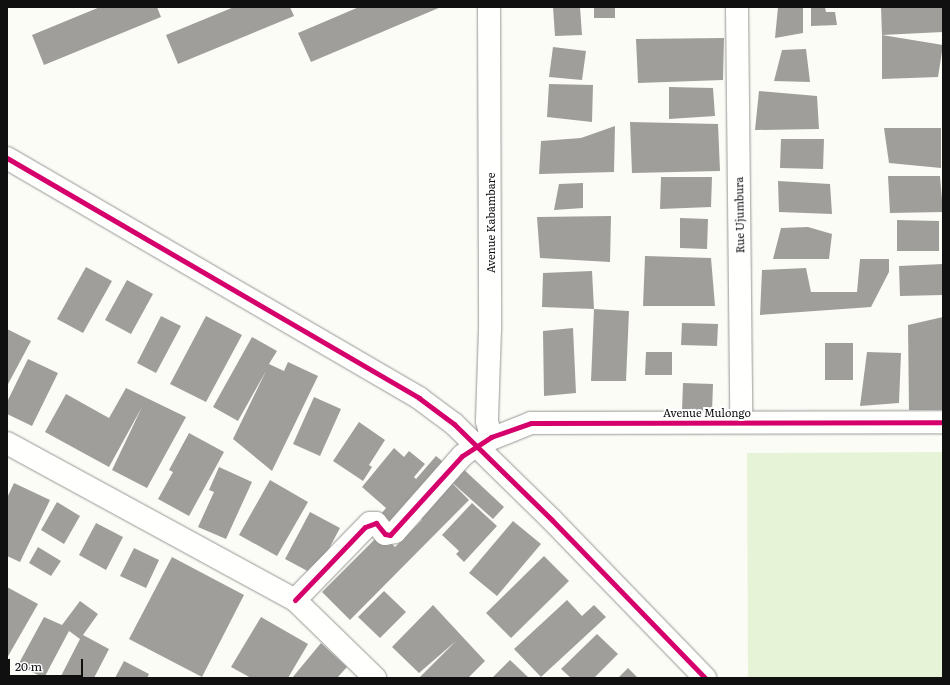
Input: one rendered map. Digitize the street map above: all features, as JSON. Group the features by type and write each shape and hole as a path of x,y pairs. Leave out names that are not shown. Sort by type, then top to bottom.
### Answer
{"street":[{"name":"Avenue Kabambare","path":"484,441 487,421 490,329 489,7"},
{"name":"Rue Ujumbura","path":"737,7 741,422"},
{"path":"7,158 419,398 454,424 484,441 552,520 705,678"},
{"name":"Avenue Mulongo","path":"295,600 370,523 376,523 386,534 394,532 462,456 484,441 531,423 943,422"},
{"path":"7,443 295,600 375,678"}],"green space":[{"path":"943,452 943,678 748,678 747,453"}],"building":[{"path":"100,7 157,7 161,17 44,65 32,35"},
{"path":"234,7 290,7 294,16 178,64 166,35"},
{"path":"359,7 441,7 311,62 298,33"},
{"path":"553,7 580,7 582,35 555,36"},
{"path":"594,7 615,7 615,18 594,18"},
{"path":"778,7 803,7 803,33 775,38"},
{"path":"811,7 825,7 826,12 835,12 837,25 811,26"},
{"path":"881,7 943,7 943,32 882,35"},
{"path":"882,35 943,45 938,77 882,79"},
{"path":"724,38 723,80 638,83 636,39"},
{"path":"553,47 586,51 582,80 549,77"},
{"path":"806,49 810,82 774,81 782,50"},
{"path":"549,84 593,85 592,122 547,117"},
{"path":"669,87 713,88 715,116 669,119"},
{"path":"759,91 817,96 819,129 755,130"},
{"path":"630,122 718,124 720,171 632,173"},
{"path":"615,126 614,172 539,174 541,141 581,138"},
{"path":"884,128 941,128 941,168 889,163"},
{"path":"781,139 824,139 823,169 780,168"},
{"path":"888,176 940,176 943,212 890,213"},
{"path":"661,177 712,177 711,207 660,209"},
{"path":"778,181 830,184 832,214 779,212"},
{"path":"583,183 583,208 554,210 559,184"},
{"path":"611,216 610,262 540,258 537,217"},
{"path":"680,218 708,219 707,249 680,248"},
{"path":"897,220 939,221 939,251 897,251"},
{"path":"808,227 832,234 829,259 773,259 781,228"},
{"path":"645,256 711,258 715,306 643,306"},
{"path":"860,259 889,259 889,272 871,307 760,315 762,270 806,268 811,292 857,292"},
{"path":"943,264 943,295 900,296 899,266"},
{"path":"86,267 112,281 83,333 57,319"},
{"path":"592,271 594,309 542,307 543,273"},
{"path":"127,280 153,294 131,334 105,320"},
{"path":"594,309 629,311 626,381 591,381"},
{"path":"161,316 181,326 156,373 137,363"},
{"path":"206,316 242,335 206,402 170,384"},
{"path":"943,317 943,410 909,410 908,325"},
{"path":"682,323 718,324 717,346 681,345"},
{"path":"573,328 576,393 544,396 543,331"},
{"path":"7,329 31,341 7,386"},
{"path":"252,337 277,351 269,364 284,371 288,362 318,376 272,471 233,439 266,371 238,421 213,407"},
{"path":"825,343 853,343 853,380 825,380"},
{"path":"646,352 672,352 672,375 645,375"},
{"path":"867,352 901,353 899,403 860,406"},
{"path":"28,359 58,373 32,426 7,414 7,402"},
{"path":"683,383 713,384 712,412 682,411"},
{"path":"126,388 186,417 147,488 112,470 142,407 109,467 45,432 66,394 109,418"},
{"path":"314,397 341,409 320,456 293,444"},
{"path":"359,422 385,440 369,465 372,467 363,481 333,461"},
{"path":"189,433 224,452 189,516 158,499 173,472 169,470"},
{"path":"394,448 404,457 409,451 425,464 414,477 416,479 436,456 448,466 391,532 376,520 386,508 362,487"},
{"path":"459,465 504,507 493,519 447,478"},
{"path":"219,467 252,482 226,539 198,527 214,492 209,490"},
{"path":"446,477 469,500 350,620 322,592 381,533 395,547 422,520 415,513"},
{"path":"270,480 308,502 277,556 239,535"},
{"path":"14,483 50,500 20,562 7,556 7,498"},
{"path":"57,502 80,516 64,544 41,530"},
{"path":"472,503 497,526 464,562 456,554 459,551 442,535"},
{"path":"310,512 340,528 315,575 285,559"},
{"path":"513,521 541,544 497,596 469,573"},
{"path":"96,523 123,537 106,570 79,555"},
{"path":"38,547 61,561 51,576 29,563"},
{"path":"134,548 159,560 146,588 120,576"},
{"path":"544,556 569,581 511,638 486,613"},
{"path":"172,557 244,595 202,677 129,639"},
{"path":"7,587 38,604 7,658"},
{"path":"384,591 406,612 380,638 358,617"},
{"path":"567,600 582,616 594,605 606,617 541,677 514,649"},
{"path":"80,601 98,614 83,635 109,649 94,678 60,678 80,639 69,631 44,678 18,665 44,617 62,625"},
{"path":"433,605 485,661 468,678 419,678 456,641 419,673 392,647"},
{"path":"261,617 308,644 288,678 251,678 231,667"},
{"path":"597,634 618,654 594,678 571,678 561,669"},
{"path":"321,643 347,667 337,678 292,678"},
{"path":"510,660 529,678 492,678"},
{"path":"124,661 149,674 147,678 115,678"},
{"path":"628,668 638,678 618,678"}],"cycle path":[{"path":"7,158 419,398 454,424 552,520 705,678"},
{"path":"295,600 365,527 376,523 385,534 390,535 462,456 491,437 531,423 943,422"}]}
